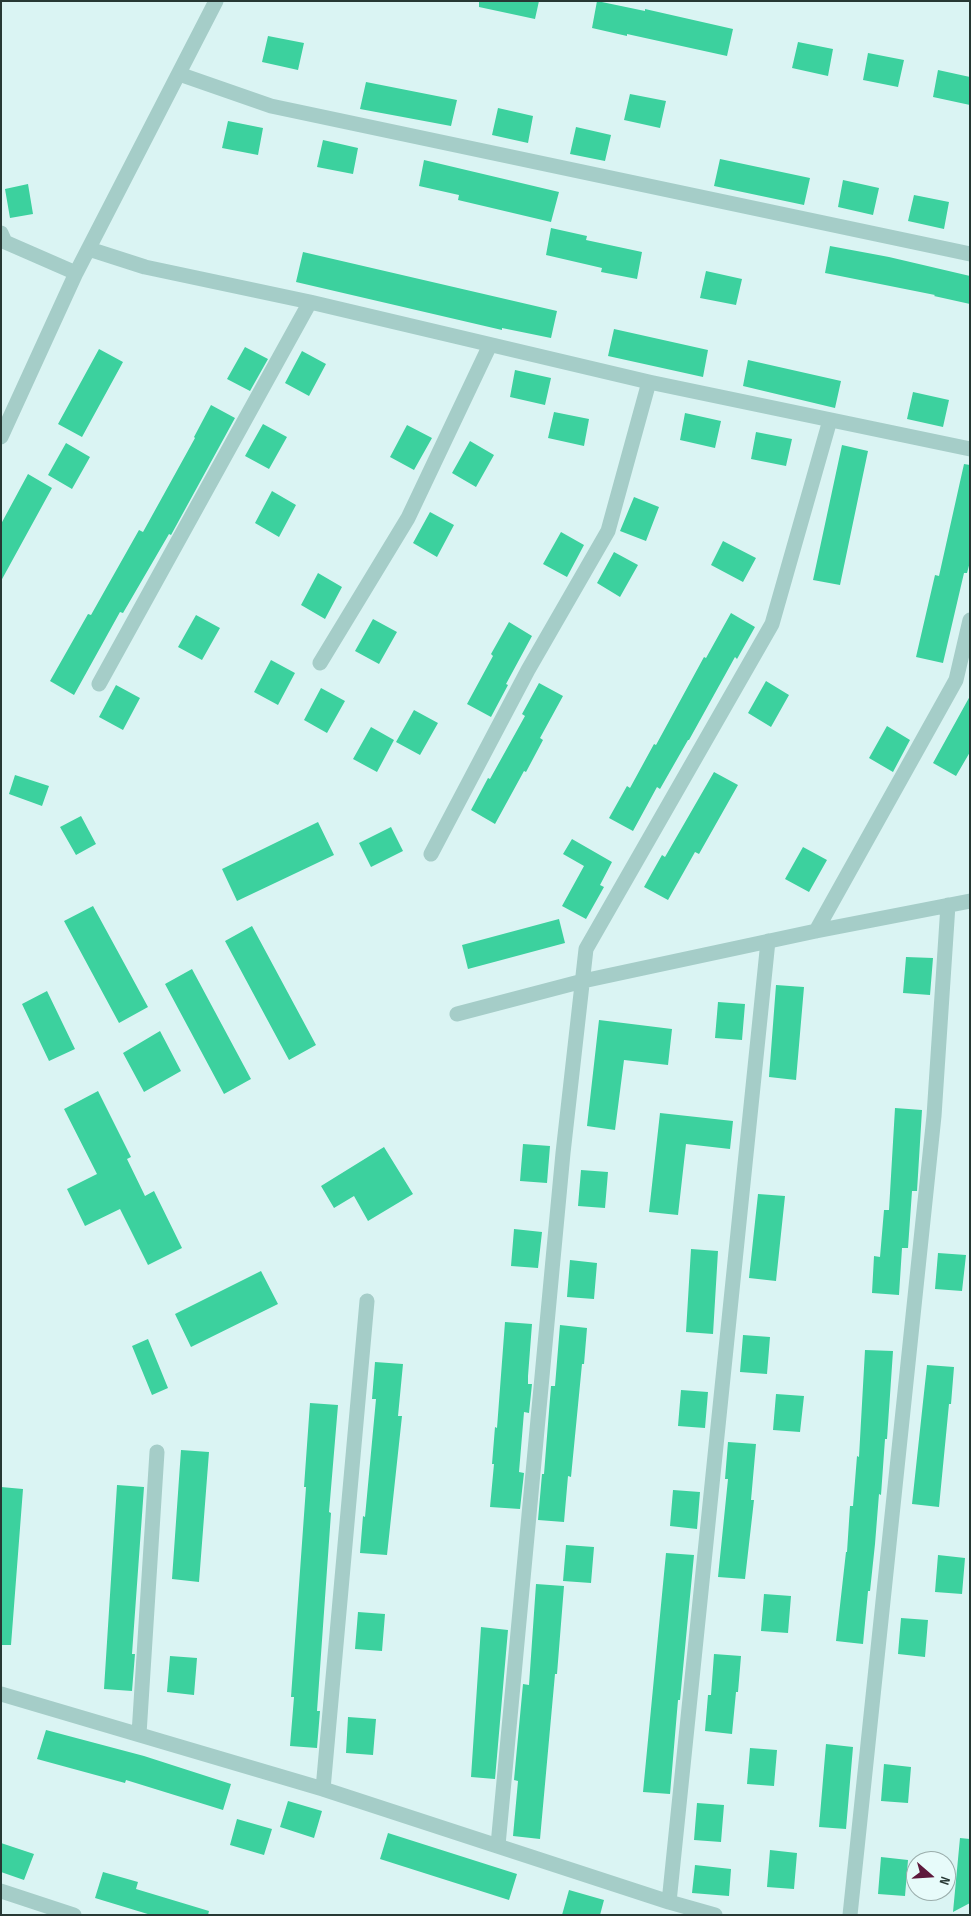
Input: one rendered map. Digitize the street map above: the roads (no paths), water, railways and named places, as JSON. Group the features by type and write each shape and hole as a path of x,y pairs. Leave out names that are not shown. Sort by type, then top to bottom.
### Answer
{"street":[{"path":"1,437 76,273 216,1"},
{"path":"179,74 271,106 970,254"},
{"path":"1,233 5,242 76,273"},
{"path":"89,249 145,267 310,302 649,382 970,449"},
{"path":"99,684 310,302"},
{"path":"320,663 408,518 490,345"},
{"path":"431,854 528,670 608,531 649,382"},
{"path":"498,1845 562,1162 586,949 772,624 830,420"},
{"path":"816,931 956,680 970,620"},
{"path":"458,1014 583,981 816,931 970,901"},
{"path":"850,1915 934,1116 948,905"},
{"path":"669,1902 768,941"},
{"path":"323,1790 367,1301"},
{"path":"140,1734 157,1452"},
{"path":"1,1694 323,1790 498,1845 669,1902 715,1915"},
{"path":"1,1891 74,1915"}]}
